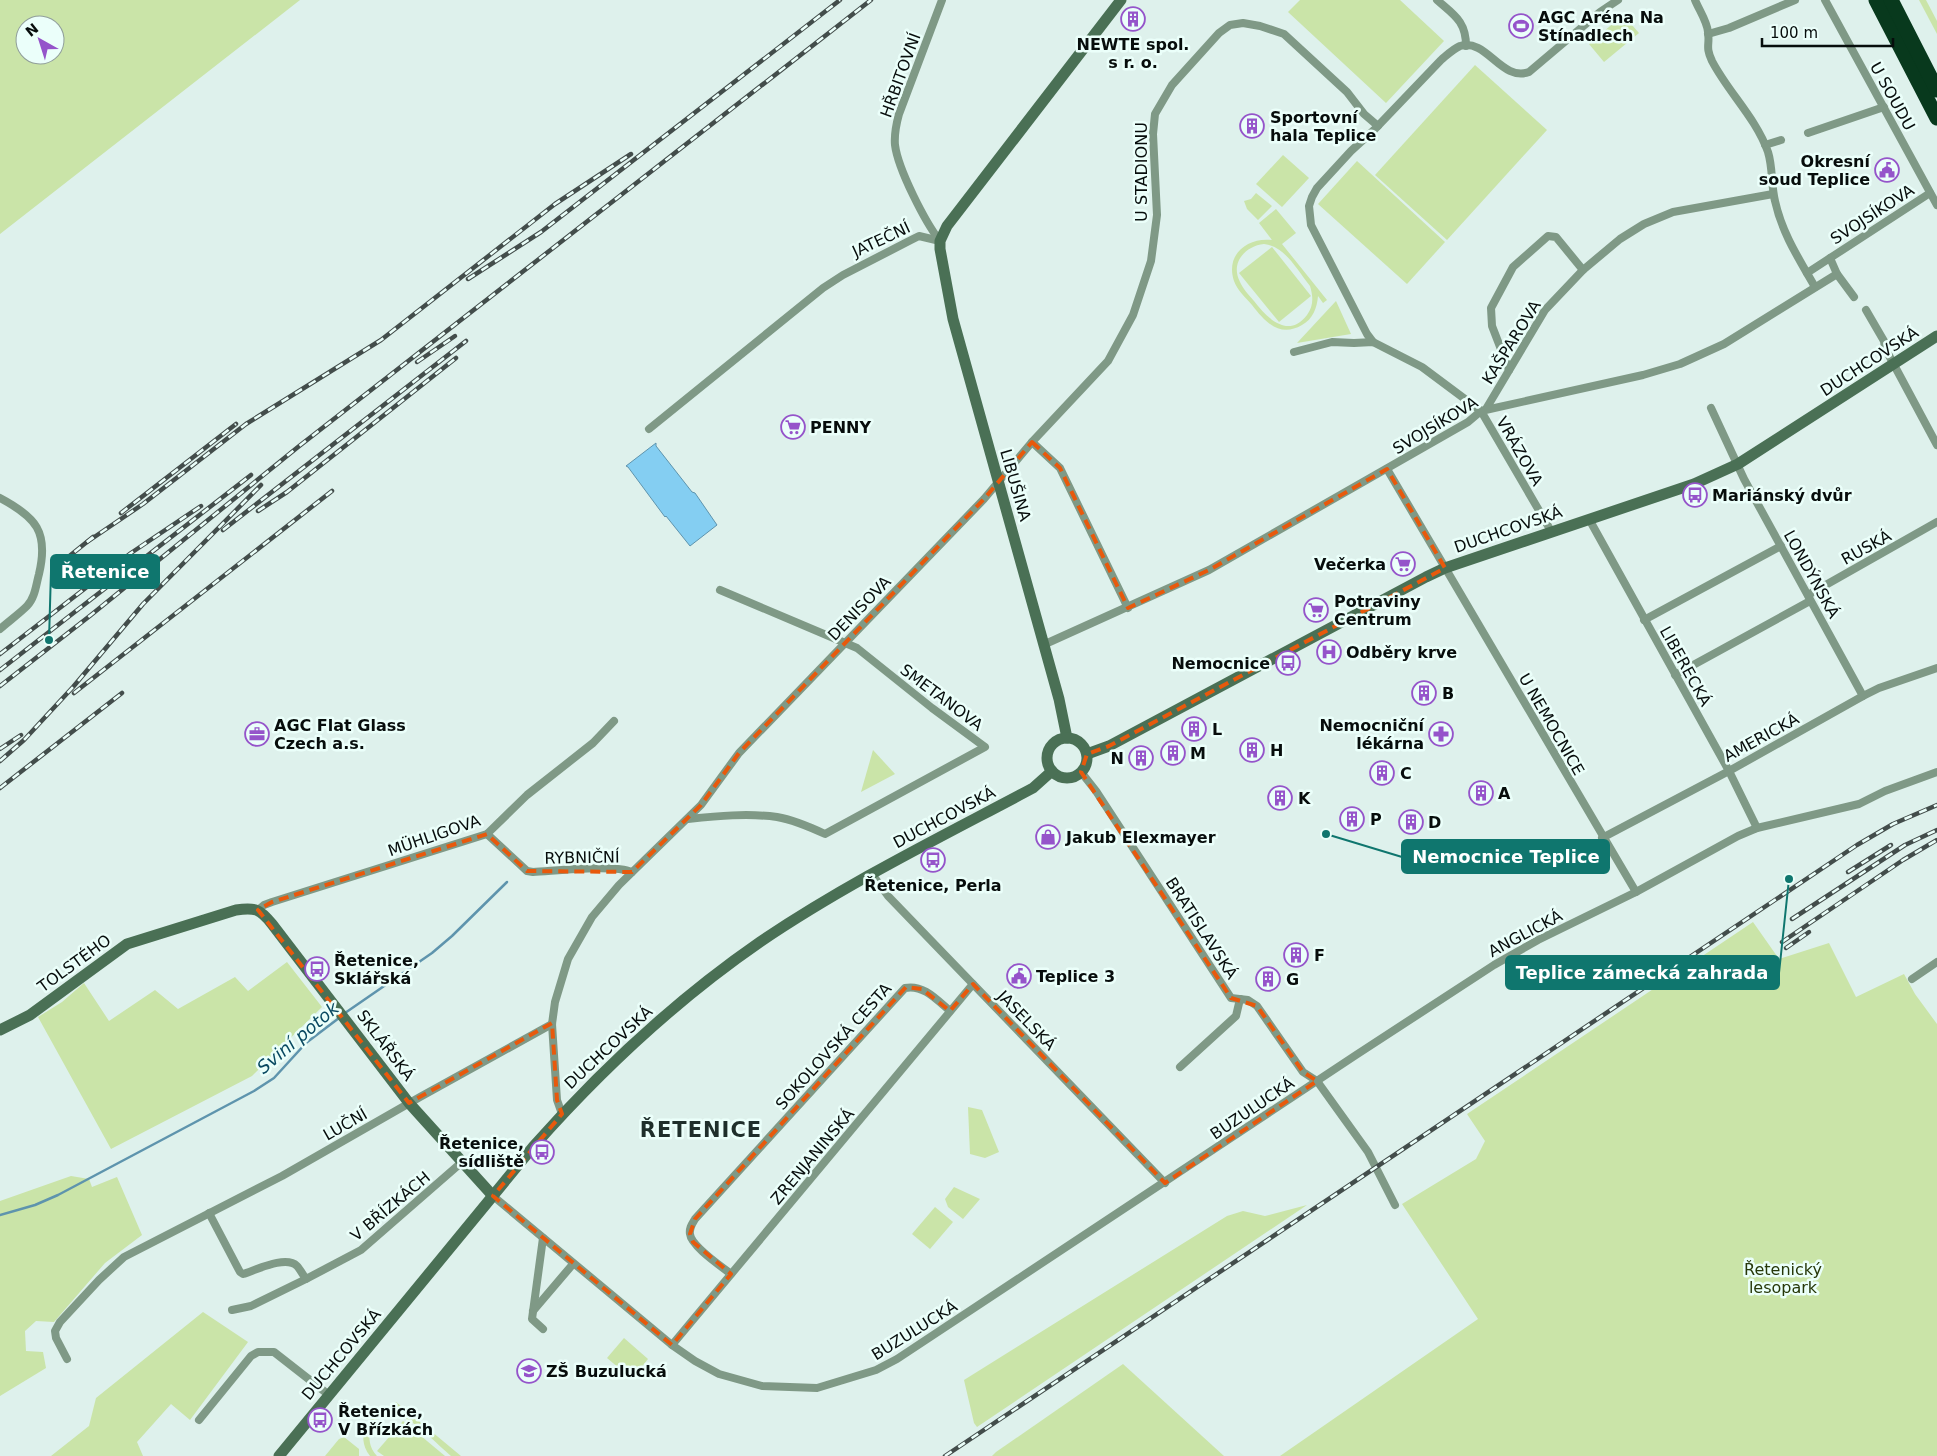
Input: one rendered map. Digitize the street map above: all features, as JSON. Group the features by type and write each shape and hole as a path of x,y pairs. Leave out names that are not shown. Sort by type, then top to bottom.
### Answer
{"highway":[{"path":"1876,0 1937,118"},
{"path":"1891,0 1937,90"}],"main road":[{"path":"940,241 947,226 1121,0"},
{"name":"LIBUŠINA","path":"940,241 941,257 953,319 1064,718 1066,738"},
{"name":"DUCHCOVSKÁ","path":"1087,754 1109,746 1445,568 1694,484 1738,464 1937,336"},
{"path":"1074,739 1081,743 1087,754 1085,766 1081,772 1070,778 1063,777 1052,771 1048,764 1048,751 1058,740 1074,739"},
{"name":"DUCHCOVSKÁ","path":"279,1456 562,1114 639,1039 703,984 788,924 872,874 1034,788 1052,771"},
{"name":"TOLSTÉHO","path":"0,1030 30,1015 127,944 236,910 250,908 258,910"},
{"name":"SKLÁŘSKÁ","path":"258,910 272,924 409,1103 493,1196"}],"street":[{"name":"HŘBITOVNÍ","path":"940,241 924,217 905,173 896,150 895,132 899,114 942,0"},
{"path":"1437,0 1462,24 1466,33 1466,46"},
{"path":"1373,342 1311,224 1308,206 1317,188 1355,147 1453,50 1466,46 1477,47 1511,72 1522,74 1529,72 1600,12 1618,0"},
{"path":"1695,0 1707,26 1709,54 1722,79 1756,127 1765,145 1770,163 1773,194 1787,238 1815,287"},
{"path":"1708,34 1729,28 1794,0"},
{"name":"U SOUDU","path":"1825,0 1937,205"},
{"name":"U STADIONU","path":"998,482 1032,442 1108,361 1134,315 1152,261 1156,220 1153,134 1155,114 1172,85 1219,33 1230,25 1243,23 1284,34 1347,92 1364,114 1378,126"},
{"path":"1808,133 1884,107"},
{"path":"1765,145 1781,140"},
{"name":"SVOJSÍKOVA","path":"1807,273 1930,193"},
{"name":"KAŠPAROVA","path":"1483,410 1546,310 1583,270 1620,239 1644,224 1673,212 1773,194"},
{"name":"JATEČNÍ","path":"649,429 823,288 843,275 919,236 940,241"},
{"path":"1509,370 1492,326 1490,308 1513,267 1548,236 1556,237 1583,270"},
{"name":"SVOJSÍKOVA","path":"1044,646 1209,570 1468,422 1483,410 1642,375 1680,364 1724,344 1837,274 1830,258"},
{"path":"1837,274 1854,297"},
{"path":"1866,310 1884,341 1884,348 1937,445"},
{"path":"1294,352 1332,342 1373,342 1422,367 1483,410"},
{"name":"LONDÝNSKÁ","path":"1711,408 1780,546 1863,696"},
{"name":"VRÁZOVA","path":"1483,410 1551,531"},
{"name":"LIBUŠINA","path":"1032,442 1060,468 1128,608"},
{"name":"U NEMOCNICE","path":"1387,469 1602,838 1636,892"},
{"name":"DENISOVA","path":"562,1114 557,1100 552,1024 554,1002 568,959 592,917 632,872 701,805 738,753 998,482"},
{"path":"0,498 28,515 41,536 43,558 34,595 28,605 0,628"},
{"name":"LIBERECKÁ","path":"1589,519 1729,771 1757,828"},
{"name":"RUSKÁ","path":"1675,675 1937,522"},
{"path":"1644,620 1780,546"},
{"name":"SMETANOVA","path":"688,819 723,816 777,817 825,834 985,747 932,708 857,648 720,590"},
{"name":"AMERICKÁ","path":"1602,838 1729,771 1863,696 1879,688 1937,668"},
{"name":"MÜHLIGOVA","path":"258,910 272,902 487,834 528,795 593,743 614,721"},
{"name":"BRATISLAVSKÁ","path":"1081,772 1096,791 1231,998 1248,1000 1257,1006 1303,1072 1317,1081 1368,1152 1395,1205"},
{"name":"ANGLICKÁ","path":"1317,1081 1494,965 1538,940 1636,892 1738,836 1757,828 1859,804 1885,791 1937,772"},
{"name":"RYBNIČNÍ","path":"487,834 523,869 533,872 609,869 632,872"},
{"name":"JASELSKÁ","path":"872,874 888,896 1165,1183"},
{"path":"1912,979 1937,962"},
{"name":"ZRENJANINSKÁ","path":"672,1345 973,984"},
{"name":"SOKOLOVSKÁ CESTA","path":"731,1274 693,1242 690,1226 695,1219 905,988 916,987 922,989 950,1011"},
{"path":"1180,1067 1236,1016 1240,999"},
{"name":"LUČNÍ","path":"67,1359 56,1338 55,1331 60,1322 113,1265 124,1257 282,1176 552,1024"},
{"name":"BUZULUCKÁ","path":"493,1196 672,1345 695,1361 719,1374 762,1386 817,1388 876,1370 897,1359 1317,1081"},
{"name":"V BŘÍZKÁCH","path":"232,1310 251,1306 361,1250 462,1162"},
{"path":"208,1214 240,1272 243,1274 283,1261 291,1262 297,1266 306,1279"},
{"path":"543,1238 532,1319 543,1330"},
{"path":"533,1311 574,1264"},
{"path":"199,1420 251,1356 258,1352 274,1352 328,1395"}],"highlighted area":[{"path":"1032,442 1060,468 1128,608 1209,570 1387,469 1445,568 1109,746 1087,754 1081,772 1231,998 1257,1006 1303,1072 1317,1081 1165,1183 973,984 950,1011 922,989 906,987 695,1219 690,1234 693,1242 731,1274 672,1345 493,1196 562,1114 557,1100 552,1023 409,1103 258,910 272,902 487,834 527,871 632,872 701,805 739,753 984,499"}],"green space":[{"path":"0,0 300,0 0,234"},
{"path":"1300,0 1400,0 1444,41 1386,103 1288,12"},
{"path":"1919,0 1926,0 1937,21 1937,34"},
{"path":"1623,15 1639,33 1604,62 1589,44"},
{"path":"1475,65 1547,130 1447,240 1375,175"},
{"path":"1283,155 1309,178 1282,207 1256,184"},
{"path":"1357,161 1445,242 1407,284 1318,204"},
{"path":"1256,193 1272,206 1258,220 1247,209 1244,201 1251,199"},
{"path":"1276,209 1296,233 1282,244 1327,300 1323,303 1318,296 1317,305 1312,316 1306,323 1294,329 1280,329 1268,322 1237,288 1234,281 1233,263 1241,249 1255,241 1272,240 1259,223","holes":["1257,245 1271,246 1278,249 1290,260 1310,286 1311,308 1300,322 1292,326 1285,326 1271,319 1244,290 1237,275 1238,262 1245,252"]},
{"path":"1272,247 1311,296 1279,322 1239,273"},
{"path":"1336,301 1351,334 1297,343"},
{"path":"873,750 895,774 861,792"},
{"name":"Řetenický lesopark","path":"1753,922 1779,959 1829,943 1856,997 1904,974 1915,994 1937,1024 1937,1456 1280,1456 1478,1319 1402,1204 1476,1159 1485,1141 1467,1114"},
{"path":"287,962 322,1007 252,1076 111,1149 38,1017 62,1002 84,983 109,1021 155,990 178,1009 235,977 248,991"},
{"path":"968,1107 982,1110 999,1152 985,1158 970,1154"},
{"path":"71,1176 89,1179 92,1187 117,1177 142,1235 105,1263 54,1322 36,1321 25,1331 26,1351 43,1352 46,1368 0,1396 0,1201"},
{"path":"954,1187 980,1199 963,1219 948,1207 945,1199"},
{"path":"1307,1205 977,1427 974,1423 964,1380 1227,1216 1243,1211 1265,1216"},
{"path":"935,1207 953,1222 930,1249 912,1234"},
{"path":"203,1312 248,1342 190,1420 171,1404 137,1442 143,1456 51,1456 89,1426 96,1398"},
{"path":"624,1338 648,1359 632,1379 607,1358"},
{"path":"1123,1364 1224,1456 992,1456 996,1452"},
{"path":"396,1402 461,1456 451,1456 413,1423 401,1416 392,1414 384,1415 373,1425 370,1432 370,1440 377,1456 370,1456 363,1440 367,1425 377,1414 385,1410 394,1409 392,1407"},
{"path":"403,1421 445,1456 384,1456 377,1451"},
{"path":"344,1437 359,1449 359,1456 325,1456 339,1439"}],"water":[{"path":"656,443 656,446 692,492 695,493 717,525 690,546 626,466"}],"waterway":[{"name":"Sviní potok","path":"345,1013 432,953 507,882"},
{"name":"Sviní potok","path":"0,1215 35,1205 58,1195 254,1091 274,1078 306,1043 339,1018"}],"railway":[{"path":"468,279 541,232 840,0"},
{"path":"0,686 91,615 298,447 871,0"},
{"path":"87,542 143,504 246,424 381,340 555,204 631,154"},
{"path":"417,362 455,336"},
{"path":"223,530 466,341"},
{"path":"258,511 287,492 456,358"},
{"path":"121,513 236,424"},
{"path":"0,670 251,475"},
{"path":"0,761 24,740 73,687 143,604 261,485"},
{"path":"74,693 332,491"},
{"path":"0,654 131,553 201,506"},
{"path":"62,562 93,537"},
{"path":"0,788 122,693"},
{"path":"0,749 21,735"},
{"path":"945,1456 1857,845 1893,824 1937,805"},
{"path":"1792,919 1905,845 1937,830"},
{"path":"1782,942 1903,860 1937,840"},
{"path":"1848,872 1891,845"},
{"path":"1786,948 1809,932"}],"place":[{"name":"NEWTE spol. s r. o.","path":"1133,19"},
{"name":"AGC Aréna Na Stínadlech","path":"1521,26"},
{"name":"Sportovní hala Teplice","path":"1252,126"},
{"name":"Okresní soud Teplice","path":"1887,170"},
{"name":"PENNY","path":"793,427"},
{"name":"Mariánský dvůr","path":"1695,495"},
{"name":"Večerka","path":"1403,564"},
{"name":"Potraviny Centrum","path":"1316,610"},
{"name":"Řetenice","path":"49,640"},
{"name":"Odběry krve","path":"1329,652"},
{"name":"Nemocnice","path":"1288,663"},
{"name":"B","path":"1424,693"},
{"name":"L","path":"1194,729"},
{"name":"AGC Flat Glass Czech a.s.","path":"257,734"},
{"name":"Nemocniční lékárna","path":"1441,734"},
{"name":"H","path":"1252,750"},
{"name":"M","path":"1173,753"},
{"name":"N","path":"1141,758"},
{"name":"C","path":"1382,773"},
{"name":"A","path":"1481,793"},
{"name":"K","path":"1280,798"},
{"name":"P","path":"1352,819"},
{"name":"D","path":"1411,822"},
{"name":"Nemocnice Teplice","path":"1326,834"},
{"name":"Jakub Elexmayer","path":"1048,837"},
{"name":"Řetenice, Perla","path":"933,860"},
{"name":"Teplice zámecká zahrada","path":"1789,879"},
{"name":"F","path":"1296,955"},
{"name":"Řetenice, Sklářská","path":"317,969"},
{"name":"Teplice 3","path":"1019,976"},
{"name":"G","path":"1268,979"},
{"name":"Řetenice, sídliště","path":"542,1152"},
{"name":"ZŠ Buzulucká","path":"529,1371"},
{"name":"Řetenice, V Břízkách","path":"320,1420"}],"district":[{"name":"ŘETENICE","path":"701,1130"}]}
